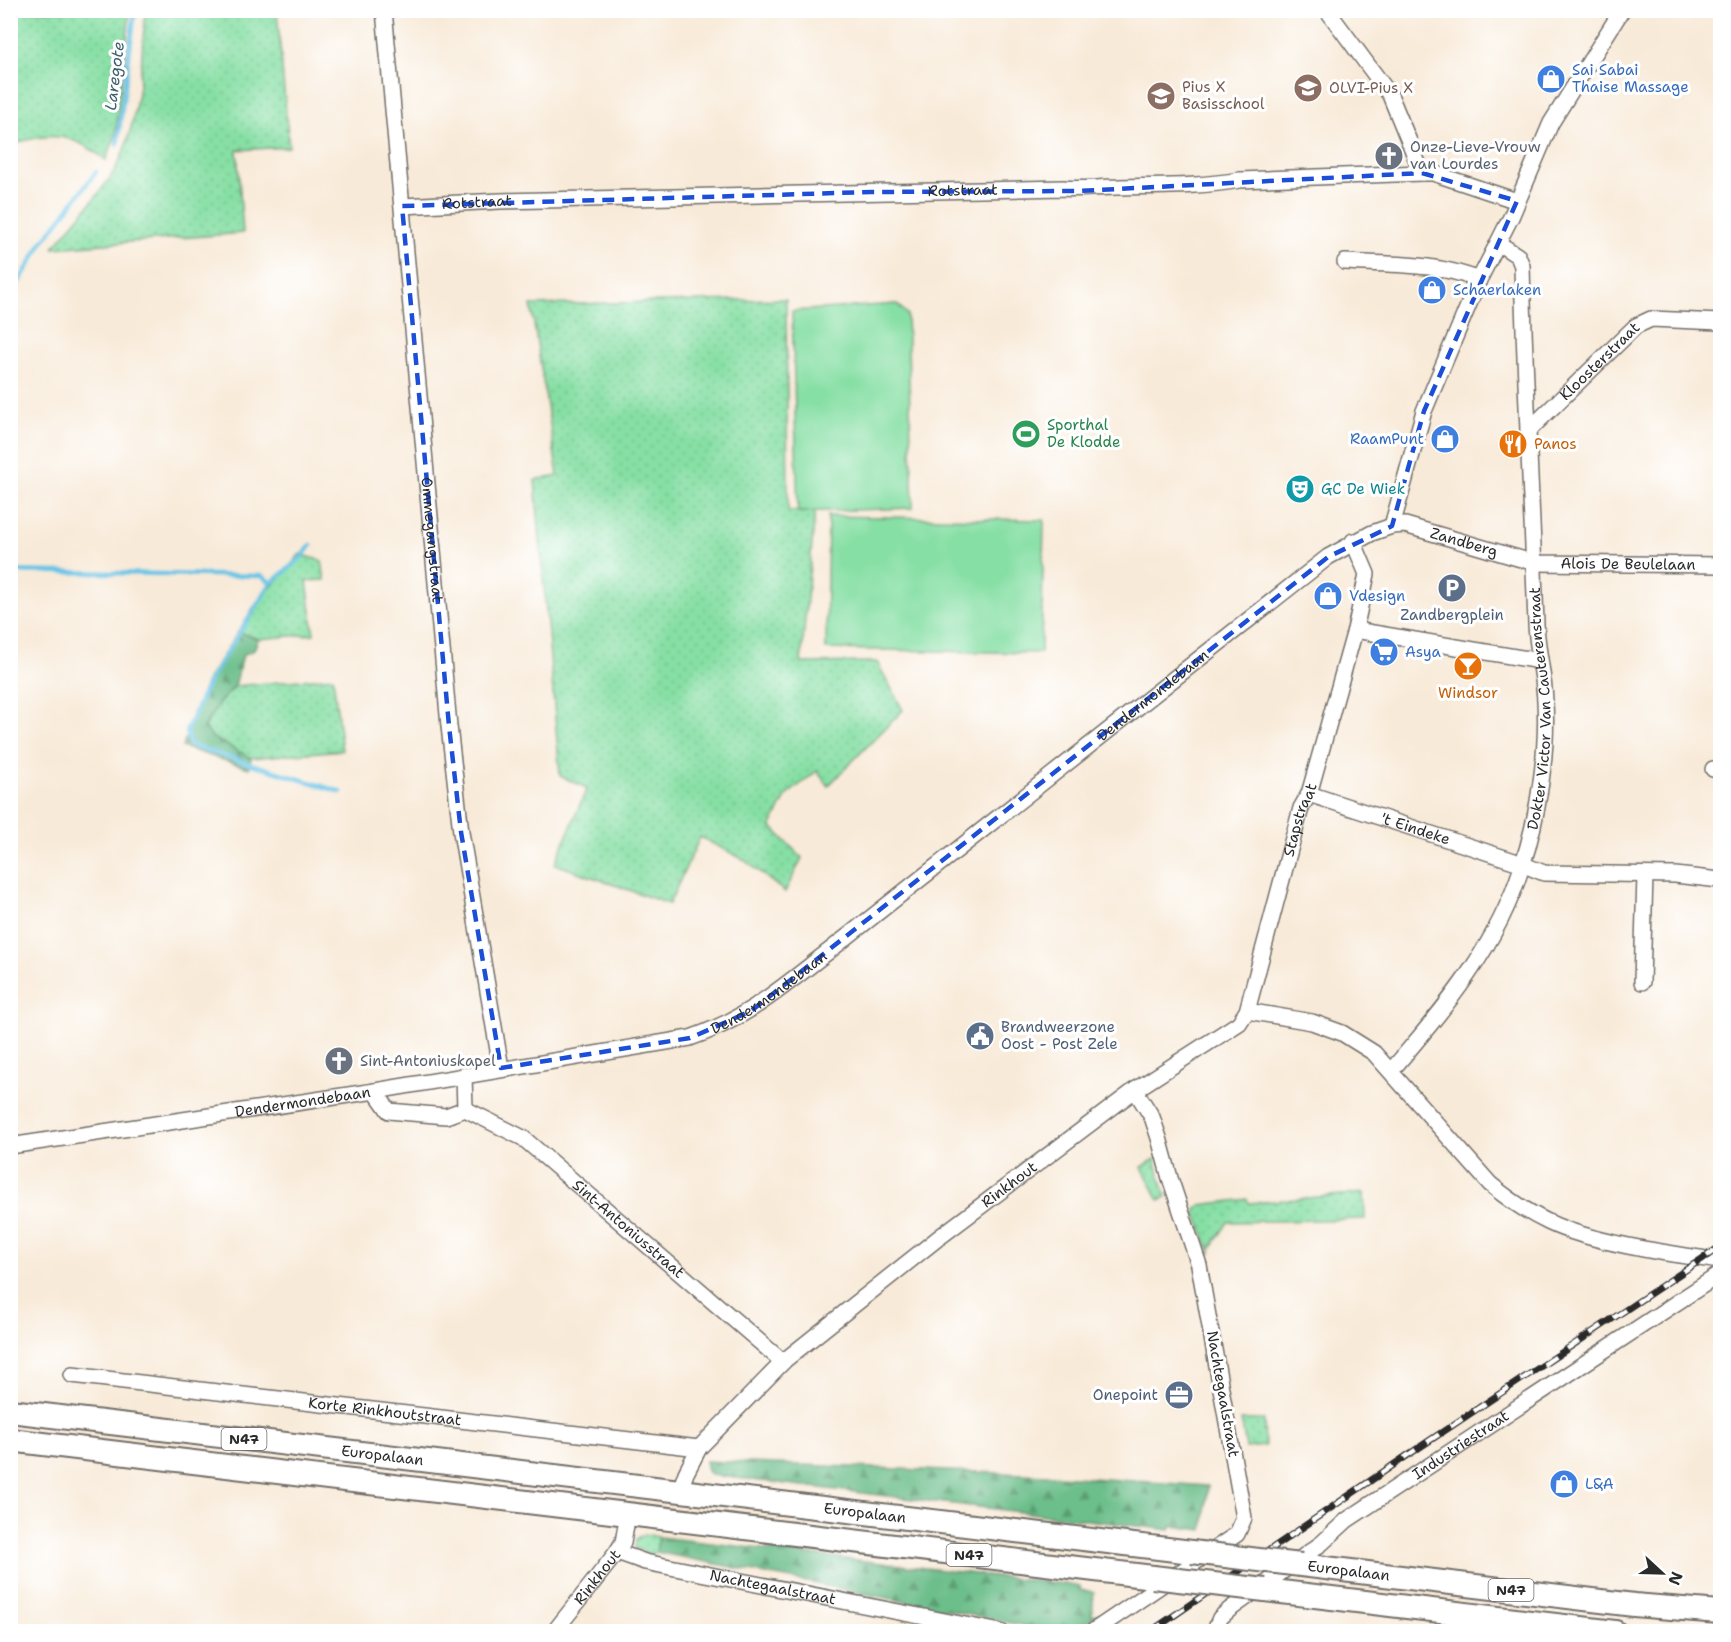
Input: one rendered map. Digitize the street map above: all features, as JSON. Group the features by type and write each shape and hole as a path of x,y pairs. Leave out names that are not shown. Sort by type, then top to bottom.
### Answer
{"highway":[{"name":"Europalaan","path":"10,1411 1634,1605 1720,1612"},
{"name":"Europalaan","path":"10,1440 1615,1632"}],"street":[{"name":"Ommegangstraat","path":"384,10 451,750 461,832 501,1068"},
{"path":"1327,10 1390,95 1422,173"},
{"path":"1392,526 1424,411 1479,280 1498,243 1551,123 1622,10"},
{"name":"Rotstraat","path":"402,206 500,201 872,192 1063,188 1079,191 1107,187 1212,185 1240,180 1422,173 1433,173 1517,201"},
{"name":"Dokter Victor Van Cauterenstraat","path":"1391,1071 1460,989 1499,920 1523,866 1533,819 1545,739 1545,700 1540,661 1528,431 1522,266 1518,256 1498,243"},
{"path":"1345,262 1438,267 1454,270 1479,280"},
{"name":"Kloosterstraat","path":"1528,431 1636,326 1651,320 1720,322"},
{"name":"Dendermondebaan","path":"10,1146 375,1090 690,1038 729,1024 751,1011 1305,574 1353,542 1392,526"},
{"name":"Zandberg","path":"1392,526 1415,527 1535,563"},
{"path":"1353,542 1367,574 1355,630 1540,661"},
{"name":"Alois De Beulelaan","path":"1535,563 1720,566"},
{"name":"Stapstraat","path":"1247,1011 1301,808 1309,794 1355,630"},
{"name":"'t Eindeke","path":"1309,794 1544,873 1675,875 1720,880"},
{"path":"1642,982 1645,875"},
{"path":"1247,1011 1298,1019 1333,1030 1374,1053 1490,1184 1510,1201 1548,1222 1578,1233 1720,1261"},
{"name":"Rinkhout","path":"681,1490 686,1473 699,1448 783,1362 945,1233 1136,1090 1227,1032 1239,1023 1247,1011"},
{"path":"375,1090 389,1111 446,1116 465,1109 464,1075"},
{"name":"Nachtegaalstraat","path":"1092,1632 1237,1534 1244,1518 1199,1265 1170,1178 1160,1138 1152,1117 1136,1090"},
{"name":"Sint-Antoniusstraat","path":"465,1109 523,1138 783,1362"},
{"name":"Industriestraat","path":"1214,1632 1220,1618 1229,1610 1322,1543 1347,1520 1720,1274"},
{"name":"Korte Rinkhoutstraat","path":"72,1375 699,1448"},
{"name":"Rinkhout","path":"554,1632 617,1552 623,1542 628,1514"},
{"name":"Nachtegaalstraat","path":"617,1552 645,1562 1001,1632"}],"highlighted area":[{"path":"1422,173 1517,201 1424,411 1392,526 1328,557 751,1011 690,1038 501,1068 461,832 449,726 402,206 871,192 1079,191"}],"green space":[{"path":"10,11 130,11 115,137 106,160 82,144 60,137 49,136 11,145"},
{"path":"145,11 277,11 289,147 237,150 243,233 53,248 105,185 125,147 135,110"},
{"path":"786,299 788,511 815,511 801,663 877,662 903,710 828,786 817,771 787,795 771,826 802,858 785,892 743,859 700,837 669,904 555,864 587,788 560,776 535,480 558,476 531,305"},
{"path":"897,304 907,314 913,508 798,512 792,311"},
{"path":"828,516 1044,520 1041,653 826,649"},
{"path":"300,554 322,561 325,580 307,581 314,634 258,639 238,632 253,608"},
{"path":"238,632 258,639 254,650 243,655 235,686 219,703 204,727 213,738 251,758 249,768 182,747 208,679"},
{"path":"333,677 342,750 251,758 212,738 204,727 219,703 235,686"},
{"path":"1155,1159 1166,1197 1159,1200 1142,1167"},
{"path":"1364,1193 1365,1219 1228,1222 1211,1248 1211,1254 1195,1212 1200,1205 1247,1199 1249,1203"},
{"path":"1241,1420 1264,1420 1265,1446 1246,1448"},
{"path":"705,1461 1045,1475 1208,1486 1203,1530 1172,1526 1170,1530 711,1475 707,1471"},
{"path":"645,1534 659,1537 656,1552 652,1555 635,1548 636,1539"},
{"path":"659,1537 1080,1586 1080,1590 1094,1592 1092,1615 1099,1614 1073,1631 1051,1631 656,1552"}],"waterway":[{"name":"Laregote","path":"117,145 135,10"},
{"name":"Laregote","path":"10,297 42,243 96,172"},
{"path":"271,583 301,558 311,545"},
{"path":"10,571 262,576 271,583 210,679 186,732 190,745 341,792"}],"railway":[{"path":"1150,1632 1408,1455 1720,1247"}],"place":[{"name":"Sai Sabai Thaise Massage","path":"1551,79"},
{"name":"OLVI-Pius X","path":"1308,88"},
{"name":"Pius X Basisschool","path":"1161,96"},
{"name":"Onze-Lieve-Vrouw van Lourdes","path":"1389,156"},
{"name":"Schaerlaken","path":"1432,290"},
{"name":"Sporthal De Klodde","path":"1026,434"},
{"name":"RaamPunt","path":"1445,439"},
{"name":"Panos","path":"1513,444"},
{"name":"GC De Wiek","path":"1300,489"},
{"name":"Zandbergplein","path":"1452,588"},
{"name":"Vdesign","path":"1328,596"},
{"name":"Asya","path":"1384,652"},
{"name":"Windsor","path":"1468,666"},
{"name":"Brandweerzone Oost - Post Zele","path":"980,1036"},
{"name":"Sint-Antoniuskapel","path":"339,1061"},
{"name":"Onepoint","path":"1179,1395"},
{"name":"L&A","path":"1564,1484"}]}
